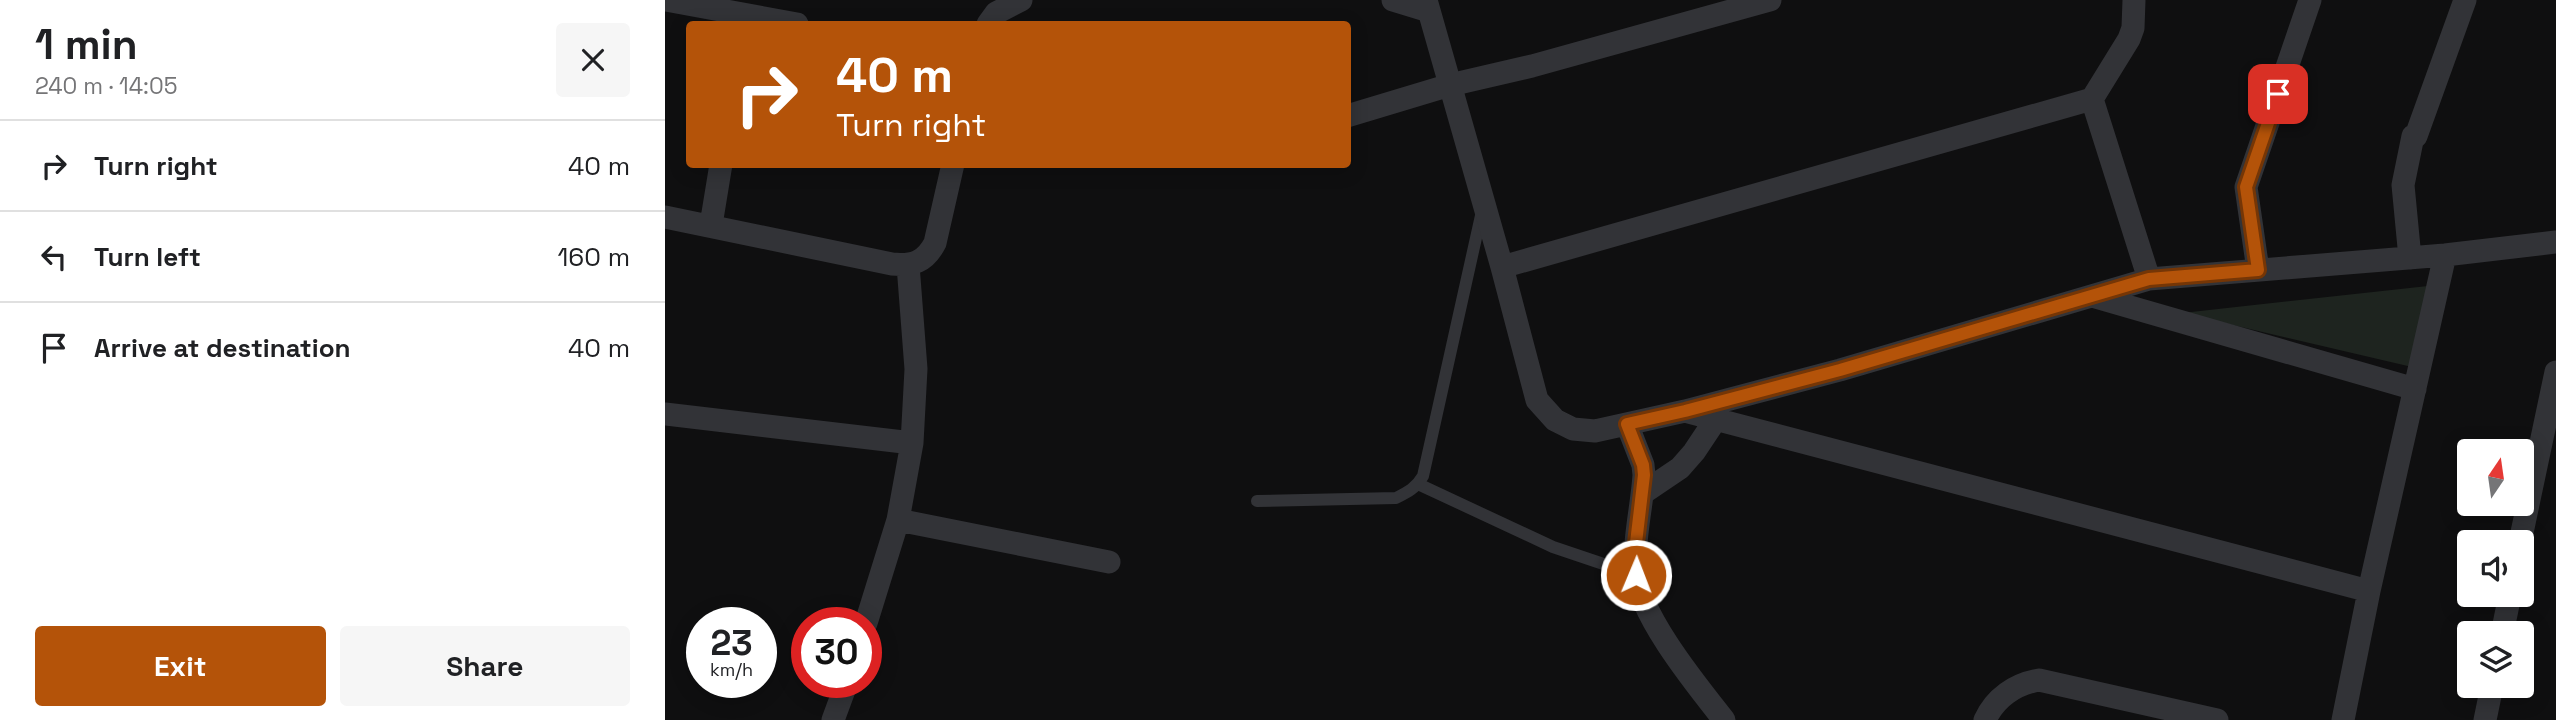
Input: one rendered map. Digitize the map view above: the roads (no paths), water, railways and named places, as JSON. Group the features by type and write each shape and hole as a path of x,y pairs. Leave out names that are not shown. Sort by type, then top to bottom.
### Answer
{"street":[{"path":"666,0 784,21"},
{"path":"990,21 996,13 1021,0"},
{"path":"1393,0 1428,6 1537,400 1555,421 1573,429 1595,430 1685,411 1840,370 2149,279 2445,255 2556,242"},
{"path":"1351,115 1450,85 1532,66 1770,0"},
{"path":"1502,267 2092,99 2129,39 2133,28 2134,0"},
{"path":"2258,270 2246,187 2311,0"},
{"path":"2410,258 2403,185 2413,136 2416,136 2465,0"},
{"path":"2092,99 2149,279"},
{"path":"711,225 720,168"},
{"path":"665,217 892,264 908,265 920,262 929,254 935,243 948,168"},
{"path":"2343,720 2445,255"},
{"path":"871,607 898,520 912,443 916,369 908,265"},
{"path":"2091,296 2415,389"},
{"path":"2523,530 2556,372"},
{"path":"1685,411 2369,592"},
{"path":"665,414 912,443"},
{"path":"1643,493 1680,468 1716,419"},
{"path":"1627,424 1643,465 1636,575 1647,608 1677,657 1724,720"},
{"path":"898,520 1109,562"},
{"path":"1985,720 1989,710 2002,697 2027,682 2039,680 2217,720"},
{"path":"833,720 841,698"},
{"path":"2486,720 2490,698"}],"lane":[{"path":"1257,501 1396,498 1418,484 1423,476 1484,204"},
{"path":"1418,484 1553,547 1636,575"}]}
